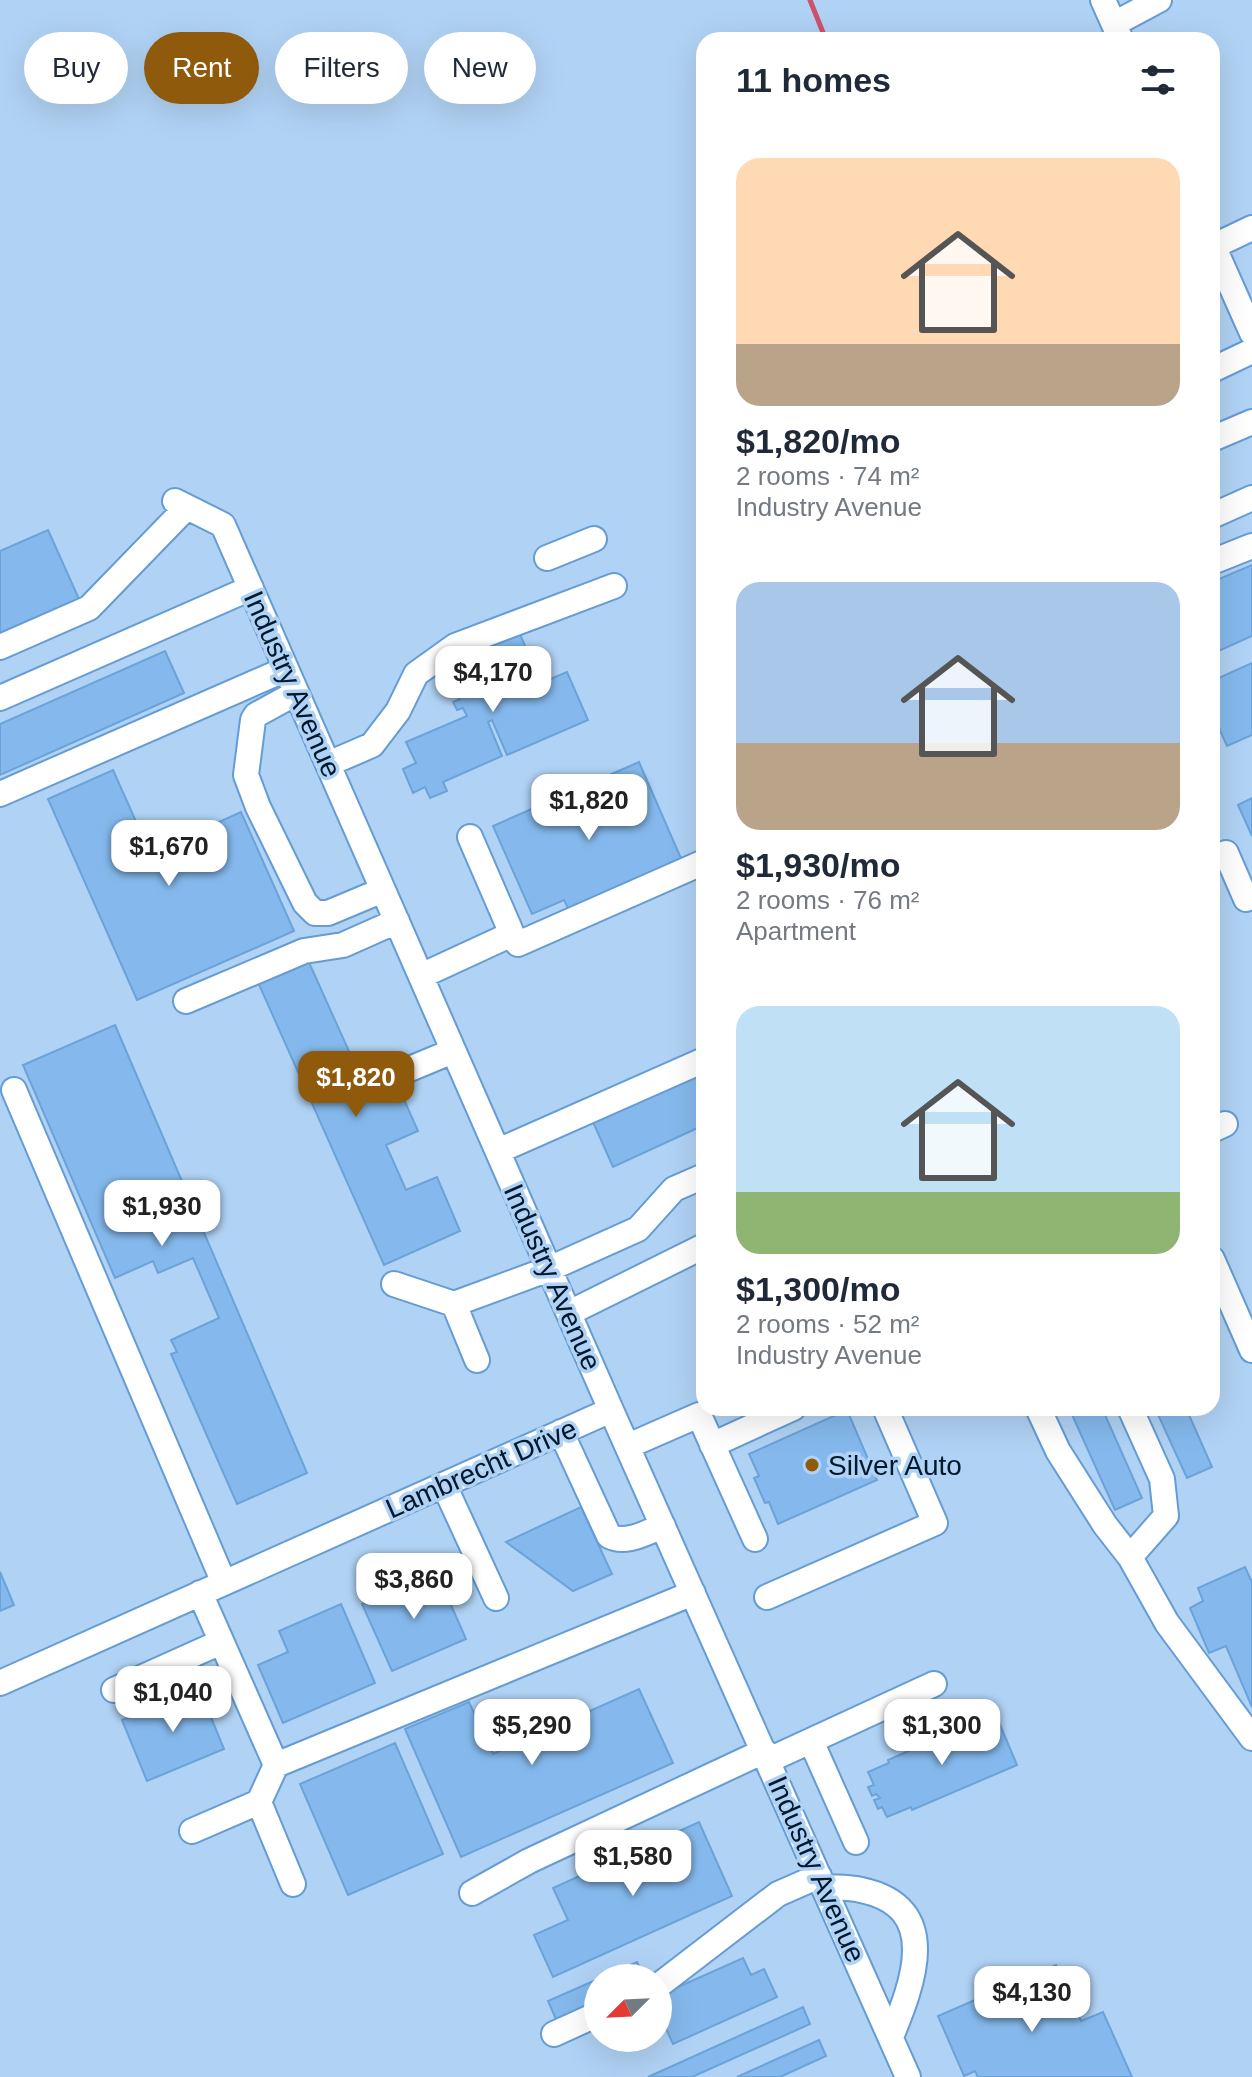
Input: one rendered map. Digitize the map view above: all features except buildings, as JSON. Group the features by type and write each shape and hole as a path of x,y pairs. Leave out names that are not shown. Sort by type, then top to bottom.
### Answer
{"street":[{"path":"1103,0 1117,32 1159,0"},
{"path":"1220,242 1252,228"},
{"path":"1222,292 1252,333"},
{"path":"1220,366 1252,351"},
{"path":"1220,436 1252,422"},
{"path":"1220,512 1252,498"},
{"name":"Industry Avenue","path":"0,647 89,608 181,504 223,525 908,2077"},
{"path":"547,558 594,539"},
{"path":"1220,559 1252,546"},
{"path":"328,764 372,745 398,711 416,674 455,646 614,586"},
{"path":"0,698 251,588"},
{"path":"0,794 286,669"},
{"path":"296,693 256,715 253,720 246,775 258,807 305,903 315,913 328,913 383,890"},
{"path":"470,837 518,944 696,866"},
{"path":"1220,856 1226,853 1246,899 1252,896"},
{"path":"186,1001 304,951 343,945 397,921"},
{"path":"421,976 512,934"},
{"path":"400,1073 453,1051"},
{"path":"498,1151 696,1064"},
{"path":"14,1090 224,1583"},
{"path":"394,1284 454,1304 549,1269 638,1229 674,1189 696,1179"},
{"path":"569,1313 696,1250"},
{"path":"1220,1277 1252,1350"},
{"path":"454,1304 477,1360"},
{"name":"Lambrecht Drive","path":"0,1683 611,1410"},
{"path":"628,1446 697,1416"},
{"path":"699,1416 755,1539"},
{"path":"712,1445 775,1416"},
{"path":"767,1597 935,1523 888,1416"},
{"path":"1042,1416 1058,1451 1105,1525 1130,1557 1167,1623 1252,1738"},
{"path":"1130,1557 1166,1516 1162,1479 1134,1416"},
{"path":"561,1432 609,1536 617,1540 626,1539 663,1526"},
{"path":"444,1485 496,1598"},
{"path":"200,1593 276,1765"},
{"path":"192,1831 259,1802 276,1765 693,1593"},
{"path":"114,1690 221,1642"},
{"path":"472,1893 529,1861 766,1756 811,1741 934,1684"},
{"path":"811,1741 856,1842"},
{"path":"259,1802 293,1884"},
{"path":"672,1975 778,1894 821,1881 860,1889 883,1896 900,1907 912,1923 916,1942 907,1998 891,2037"},
{"path":"554,2034 584,2020"}],"waterway":[{"path":"810,0 823,32"}],"place":[{"name":"Silver Auto","path":"812,1465"}]}
